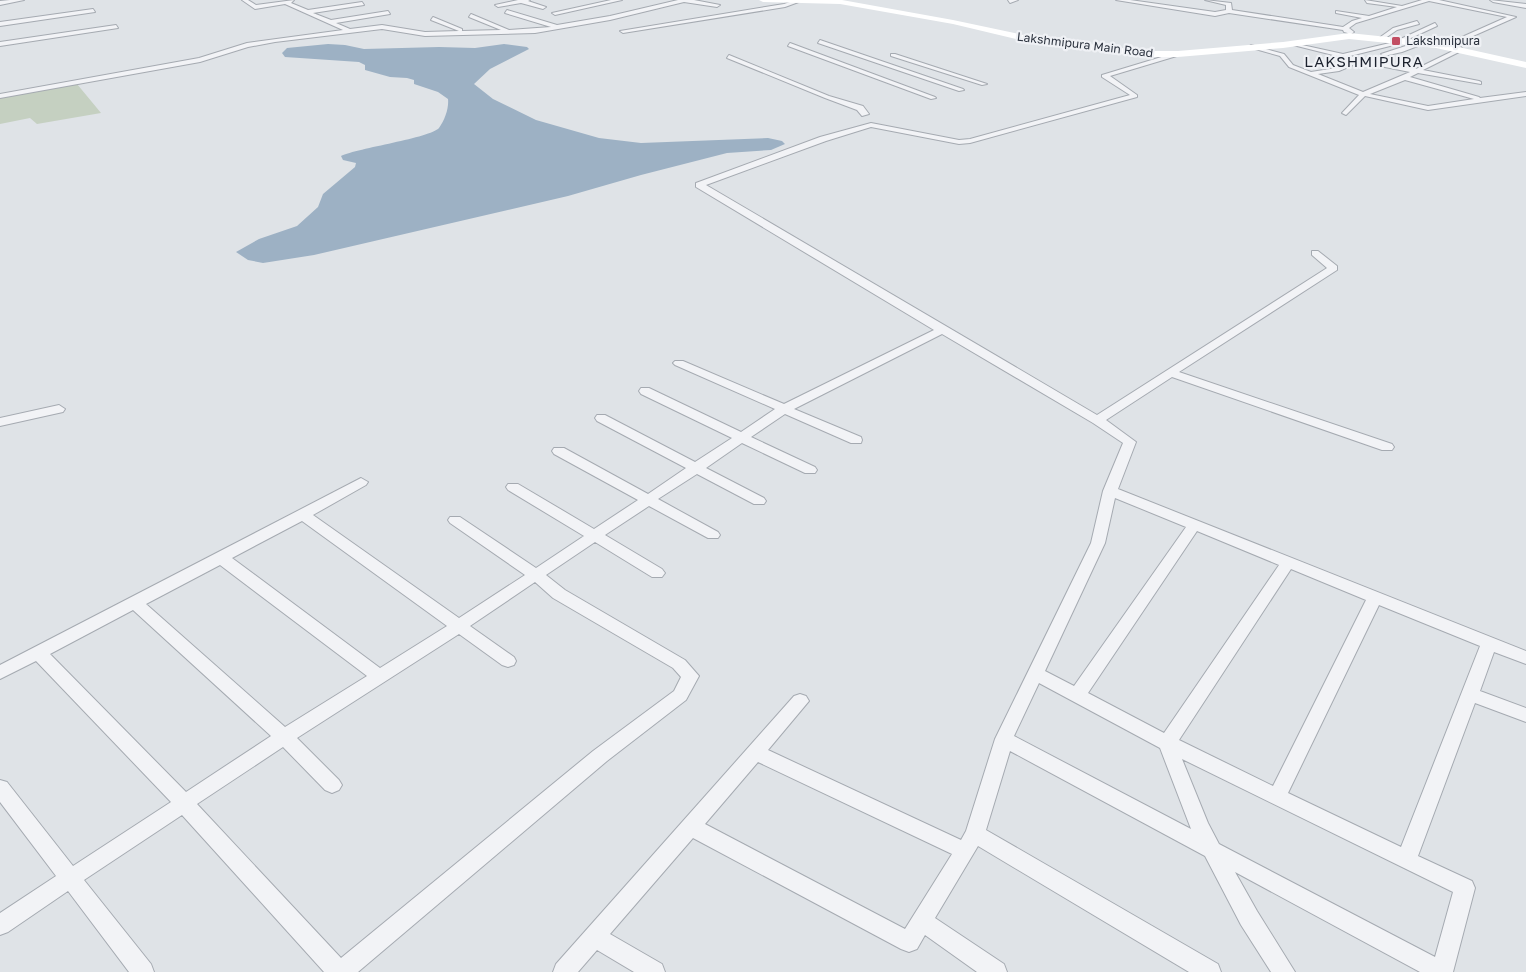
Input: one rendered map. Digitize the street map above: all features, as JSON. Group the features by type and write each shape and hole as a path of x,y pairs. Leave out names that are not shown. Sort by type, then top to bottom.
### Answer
{"main road":[{"name":"Lakshmipura Main Road","path":"763,0 838,1 963,24 1042,42 1129,53 1178,54 1295,44 1335,37 1365,37 1446,46 1526,65"}],"street":[{"path":"0,3 21,0"},
{"path":"245,0 256,6 299,0"},
{"path":"295,7 343,0"},
{"path":"498,6 525,0 543,7"},
{"path":"555,13 619,0"},
{"path":"0,96 200,60 259,42 390,27 425,34 512,32 596,21 684,0 717,5"},
{"path":"625,29 722,15 801,0"},
{"path":"1119,0 1215,14 1229,11"},
{"path":"1158,0 1346,29 1346,31 1365,37"},
{"path":"1208,0 1229,4 1229,11"},
{"path":"1346,29 1346,27 1354,22 1401,6 1427,0"},
{"path":"1431,0 1513,17 1446,46"},
{"path":"1493,0 1526,6"},
{"path":"1367,1 1401,6"},
{"path":"285,2 349,31"},
{"path":"306,12 362,4"},
{"path":"665,5 681,8"},
{"path":"735,6 750,10"},
{"path":"319,17 374,8"},
{"path":"705,9 722,15"},
{"path":"0,24 92,11"},
{"path":"507,12 559,27"},
{"path":"1338,12 1370,17"},
{"path":"331,22 388,13"},
{"path":"681,15 694,19"},
{"path":"471,16 512,32"},
{"path":"433,19 465,33"},
{"path":"596,21 613,25"},
{"path":"1388,22 1406,26"},
{"path":"1382,38 1395,30 1417,23"},
{"path":"1342,56 1396,43 1435,25"},
{"path":"0,44 116,27"},
{"path":"0,37 62,28"},
{"path":"820,42 961,90"},
{"path":"1380,55 1400,51 1421,43"},
{"path":"1295,44 1359,60 1479,83"},
{"path":"790,45 933,98"},
{"path":"1329,52 1356,46"},
{"path":"1251,47 1282,55 1291,66 1363,94 1428,108 1526,94"},
{"path":"1233,48 1269,59 1288,60"},
{"path":"1346,114 1363,94 1461,50"},
{"path":"691,826 909,942 970,843 1004,739 1098,543 1110,491 1130,442 1097,420 698,184 871,125 959,142 970,141 1135,96 1127,89 1104,76 1178,54"},
{"path":"893,55 984,84"},
{"path":"729,58 860,108 865,114"},
{"path":"1310,73 1337,70 1359,60"},
{"path":"1401,64 1443,71"},
{"path":"1462,80 1473,74"},
{"path":"1404,77 1484,100"},
{"path":"1097,420 1332,268 1315,253"},
{"path":"0,925 284,737 459,626 784,409 942,330"},
{"path":"679,362 856,440"},
{"path":"1171,373 1387,447"},
{"path":"645,391 810,470"},
{"path":"0,422 59,409"},
{"path":"601,418 759,501"},
{"path":"560,451 712,535"},
{"path":"0,673 221,558 361,482"},
{"path":"513,488 657,573"},
{"path":"1110,491 1526,658"},
{"path":"302,515 508,661"},
{"path":"38,653 184,803 340,972 600,756 680,695 690,676 679,664 559,594 536,574 455,520"},
{"path":"1077,696 1194,525"},
{"path":"221,558 379,676"},
{"path":"1167,743 1288,562"},
{"path":"1277,796 1376,598"},
{"path":"135,603 284,737 332,785"},
{"path":"1407,859 1489,644"},
{"path":"1004,739 1442,972 1465,888 1167,743 1036,674"},
{"path":"1469,694 1526,715"},
{"path":"564,972 800,701"},
{"path":"1167,743 1199,825 1249,918 1284,972"},
{"path":"755,752 970,843 1210,972"},
{"path":"0,788 143,972"},
{"path":"922,921 996,972"},
{"path":"595,937 654,972"}],"green space":[{"path":"77,84 101,113 37,124 30,118 0,124 0,97"}],"water":[{"path":"328,44 364,49 475,48 504,44 527,47 529,49 490,69 474,84 493,99 536,120 599,138 641,143 768,138 782,141 785,144 771,150 727,153 568,196 314,255 263,263 248,260 236,252 259,239 297,226 318,207 323,194 355,167 356,163 343,160 341,156 433,132 439,128 445,118 448,99 438,92 414,84 414,80 390,77 365,70 365,65 359,62 285,57 282,53 287,48"}],"place":[{"name":"Lakshmipura","path":"1396,41"}],"district":[{"name":"LAKSHMIPURA","path":"1364,62"}]}
